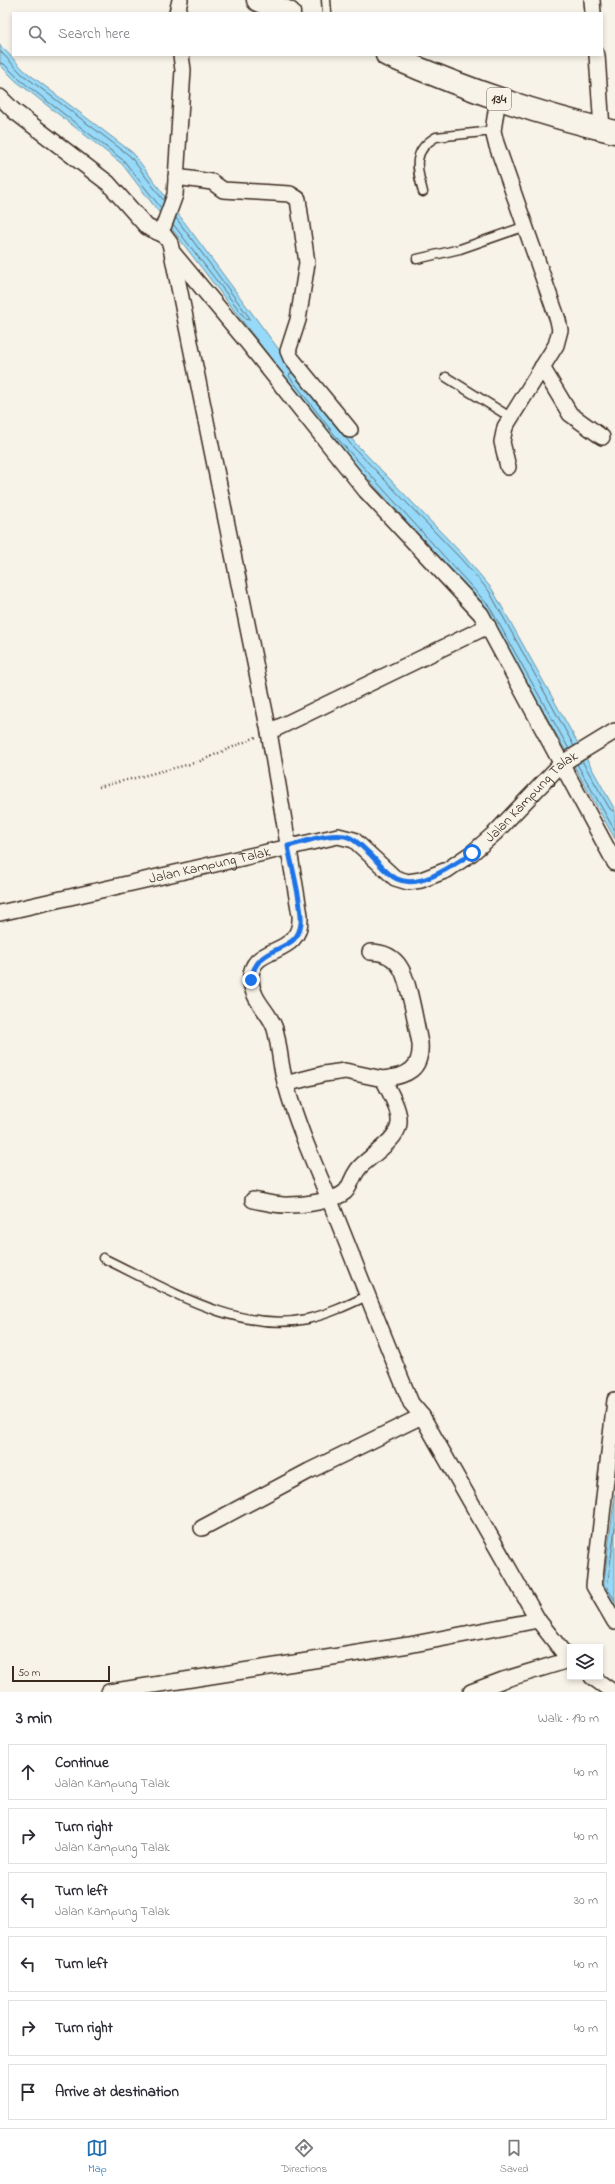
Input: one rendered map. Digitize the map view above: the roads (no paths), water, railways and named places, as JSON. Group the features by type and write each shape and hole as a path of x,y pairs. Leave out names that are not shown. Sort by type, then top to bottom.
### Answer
{"main road":[{"path":"258,0 287,12"},
{"name":"134","path":"389,56 426,72 498,98 608,130"}],"street":[{"path":"177,12 180,0"},
{"path":"592,0 593,12"},
{"path":"160,229 174,201 183,70 181,56"},
{"path":"597,56 608,130"},
{"path":"0,97 14,111 108,183 144,224 160,229 170,243 269,732 300,915 299,931 289,944 263,956 254,967 251,980 261,1008 274,1028 285,1084 301,1133 411,1403 422,1416 538,1620 567,1657"},
{"path":"498,98 493,132 560,325 558,340 510,416 502,437 508,467"},
{"path":"176,177 212,182 223,190 290,194 298,199 307,263 298,320 288,351 291,358 350,430"},
{"path":"173,253 247,342 366,491 481,614 564,762 615,863"},
{"path":"542,367 570,414 602,437"},
{"path":"269,732 488,626"},
{"name":"Jalan Kampung Talak","path":"0,913 332,836 344,836 359,844 395,878 408,882 421,880 447,870 472,853 495,833 564,762 615,731"},
{"path":"285,1084 324,1074 345,1071 383,1079 400,1077 414,1068 421,1052 420,1043 402,970 389,956 380,952 370,952"},
{"path":"253,1200 288,1206 329,1199 344,1192 355,1171 389,1142 397,1130 400,1119 398,1107 383,1079"},
{"path":"615,1400 594,1586 615,1622"},
{"path":"202,1528 309,1471 422,1416"},
{"path":"109,1692 409,1645 538,1620"},
{"path":"471,1692 503,1680 567,1662"},
{"path":"596,1680 613,1692"}],"lane":[{"path":"326,0 327,12"},
{"path":"423,192 417,164 422,148 429,141 436,137 493,132"},
{"path":"417,259 460,249 526,226"},
{"path":"446,378 510,416"},
{"path":"103,1258 209,1308 240,1318 273,1322 306,1319 338,1310 367,1296"}],"water":[{"path":"0,45 25,71 133,153 280,351 356,444 464,556 492,589 615,810 615,839 486,609 334,441 122,164 16,81 0,65"},
{"path":"615,1494 615,1607 603,1590"}]}
